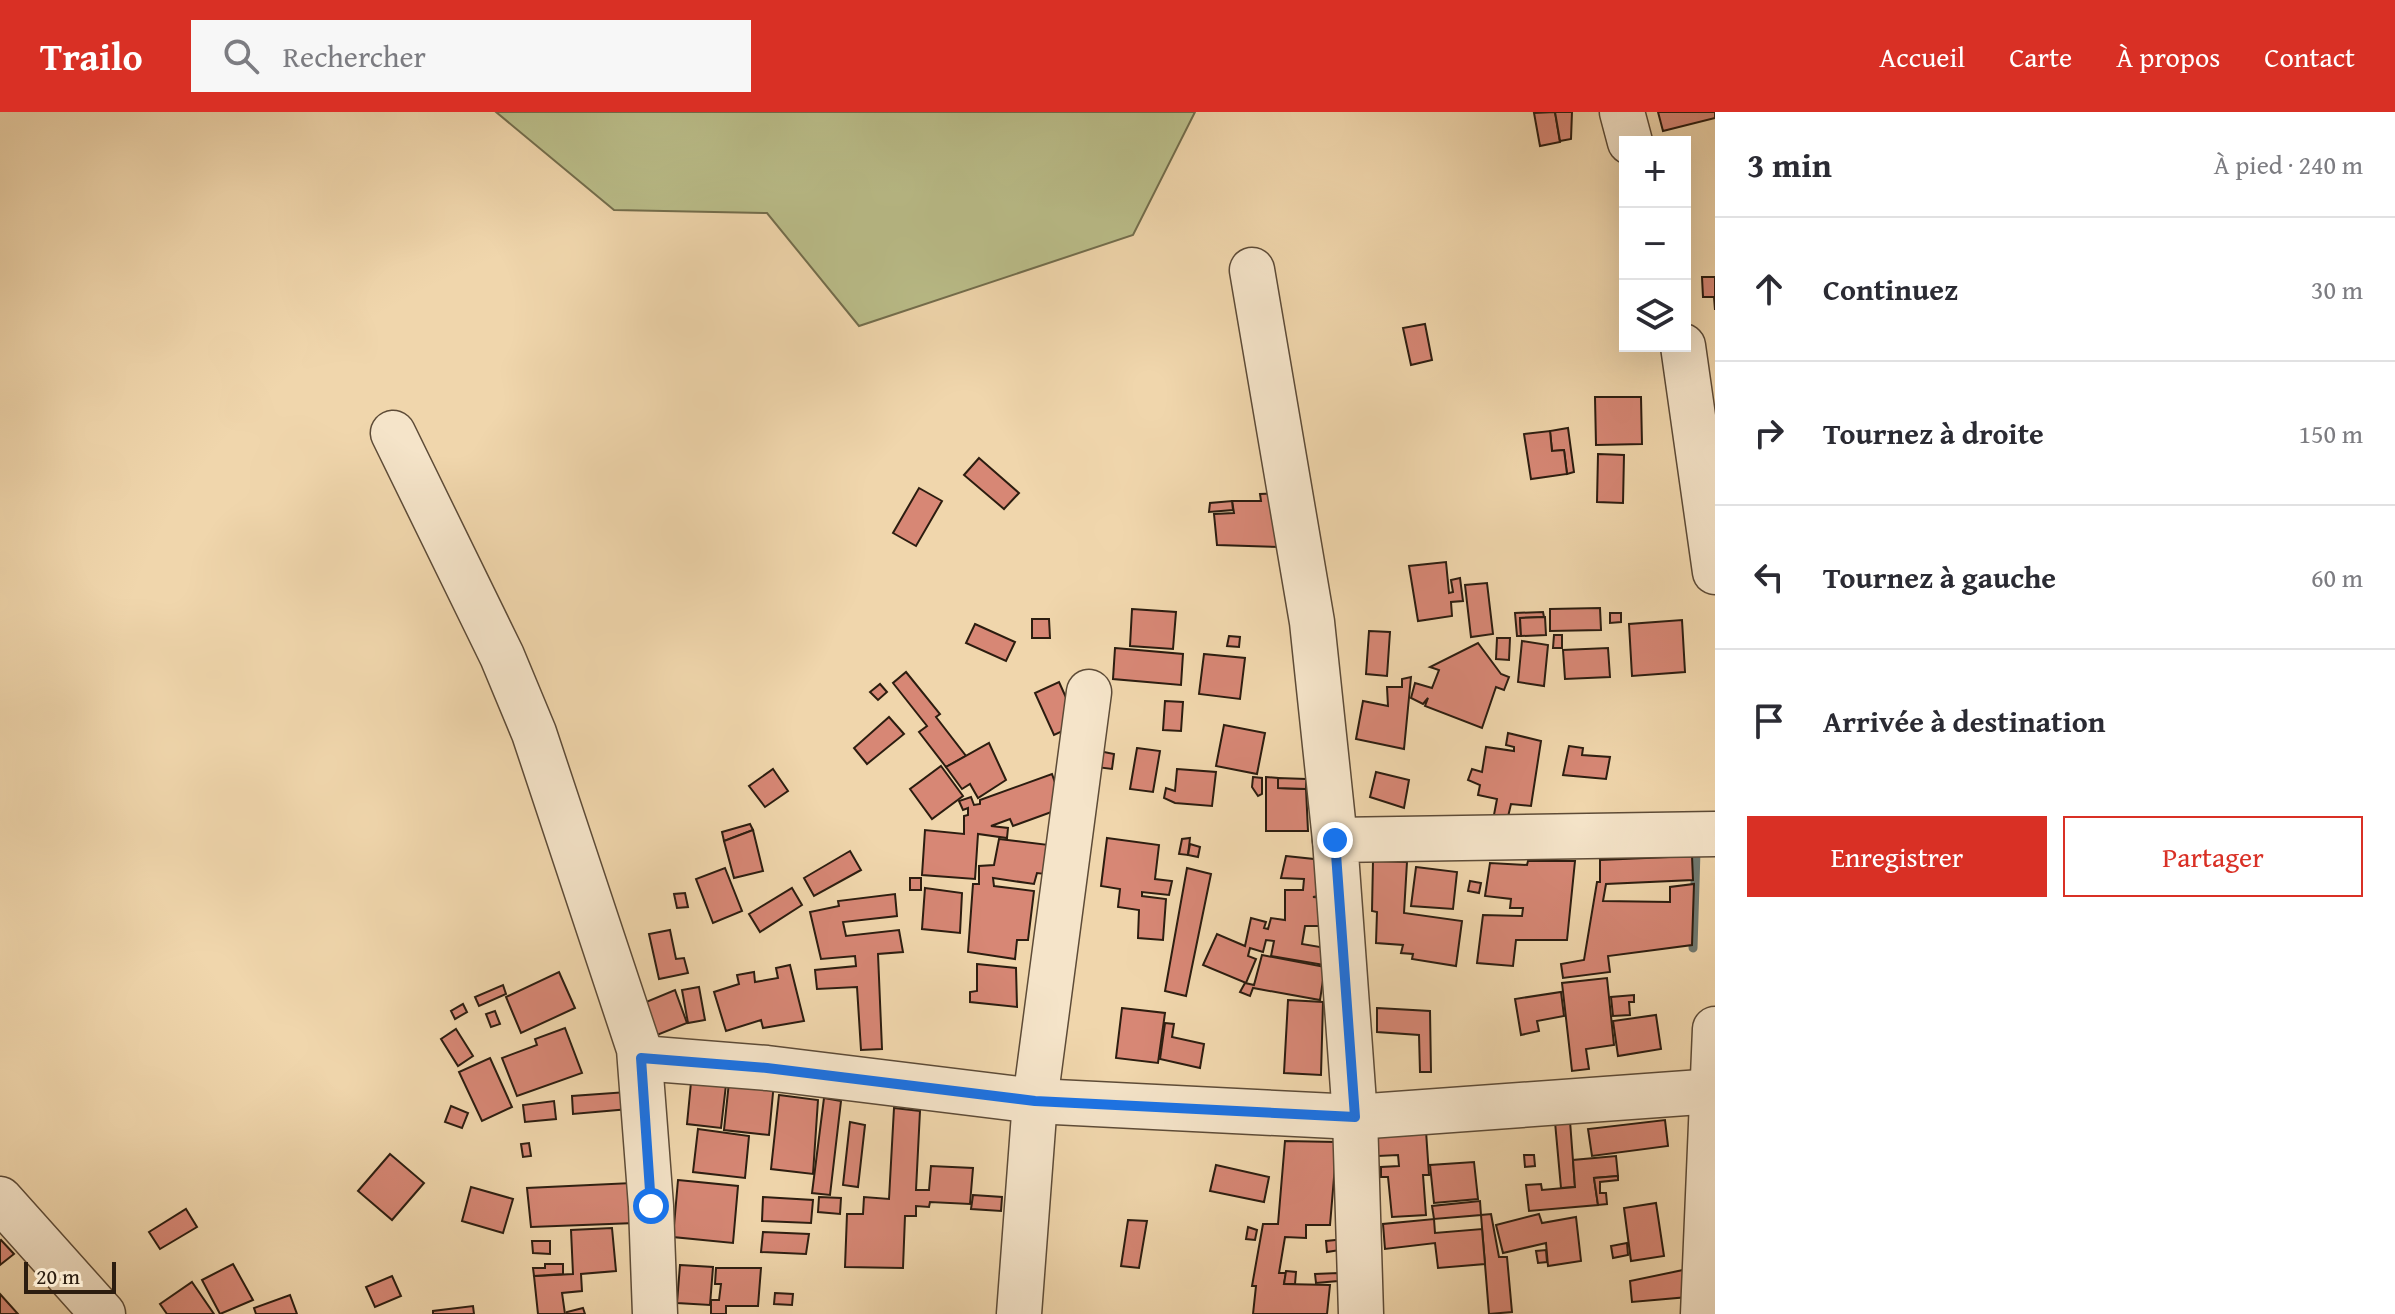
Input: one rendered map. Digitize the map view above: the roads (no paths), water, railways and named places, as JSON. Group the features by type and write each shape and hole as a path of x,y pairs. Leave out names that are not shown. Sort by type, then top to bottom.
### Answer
{"street":[{"path":"1622,112 1628,136"},
{"path":"1252,270 1312,622 1335,840 1355,1117 1361,1314"},
{"path":"1684,352 1712,518 1715,572"},
{"path":"393,433 502,656 534,733 641,1058 655,1314"},
{"path":"1019,1314 1035,1101 1089,692"},
{"path":"1335,840 1715,834"},
{"path":"1703,1314 1715,1029"},
{"path":"641,1058 767,1068 1035,1101 1355,1117 1714,1092"},
{"path":"0,1199 103,1314"}],"waterway":[{"path":"1693,948 1696,851"}]}
